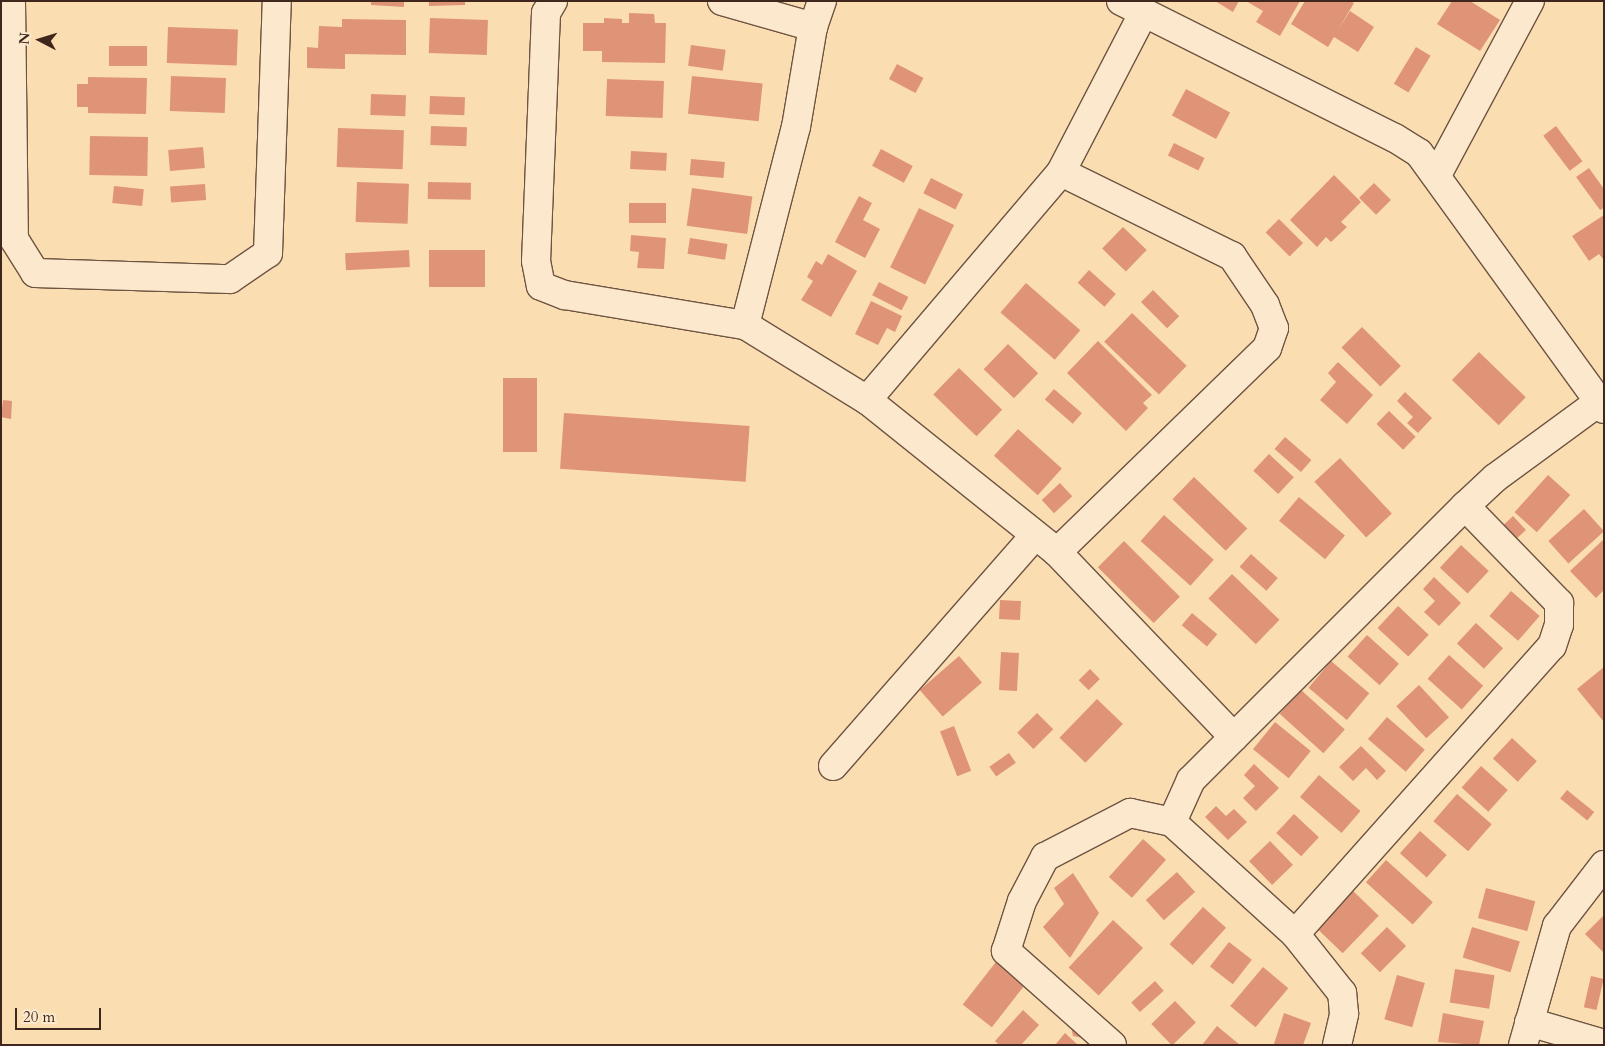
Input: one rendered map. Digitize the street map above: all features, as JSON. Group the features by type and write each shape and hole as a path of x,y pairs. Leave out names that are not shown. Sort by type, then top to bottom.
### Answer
{"street":[{"path":"11,1 14,239 35,273 230,279 268,253 277,1"},
{"path":"553,1 546,13 536,261 542,286 565,295 745,325 867,400 1057,552 1234,737"},
{"path":"722,1 813,27"},
{"path":"745,325 796,127 813,27 822,1"},
{"path":"1437,175 1530,1"},
{"path":"867,400 1061,172 1133,6 1396,138 1418,153 1437,175 1601,405 1495,478 1465,506 1191,780 1172,822"},
{"path":"1057,552 1267,348 1274,328 1264,305 1232,256 1061,172"},
{"path":"1295,934 1552,646 1559,626 1559,603 1465,506"},
{"path":"833,766 1035,535"},
{"path":"1112,1045 1006,950 1022,901 1045,857 1130,813 1172,822 1295,934 1342,993 1344,1014 1338,1045"},
{"path":"1604,865 1557,926 1526,1033 1604,1044"}],"building":[{"path":"371,1 404,1 404,7 371,5"},
{"path":"429,1 465,1 465,5 429,6"},
{"path":"1215,1 1239,1 1233,12"},
{"path":"1246,1 1300,1 1280,36 1256,22 1263,11"},
{"path":"1305,1 1350,1 1354,3 1338,30 1350,11 1374,27 1358,52 1334,37 1328,47 1291,24"},
{"path":"1452,1 1470,1 1500,20 1480,51 1437,24"},
{"path":"629,13 654,14 655,23 666,23 665,63 602,62 602,51 583,51 583,23 604,23 604,18 622,19 622,23 629,23"},
{"path":"430,18 488,20 487,55 429,53"},
{"path":"342,19 406,20 406,55 345,54 345,69 307,68 307,47 318,48 319,26 342,27"},
{"path":"168,27 238,29 237,65 167,63"},
{"path":"691,45 726,50 723,71 688,66"},
{"path":"109,46 147,46 147,66 109,66"},
{"path":"1416,47 1431,56 1408,93 1394,84"},
{"path":"897,64 923,78 916,93 889,79"},
{"path":"171,76 226,78 225,113 170,111"},
{"path":"692,76 763,83 759,121 688,114"},
{"path":"88,77 147,78 146,114 88,113 88,107 77,107 77,84 88,84"},
{"path":"607,79 664,81 663,118 606,116"},
{"path":"1186,89 1230,112 1216,139 1172,115"},
{"path":"371,94 406,95 405,116 370,115"},
{"path":"430,96 465,97 464,115 429,114"},
{"path":"431,126 467,127 466,146 430,145"},
{"path":"1556,126 1582,161 1570,171 1543,136"},
{"path":"338,128 404,130 403,169 337,167"},
{"path":"90,136 148,137 147,176 89,175"},
{"path":"1174,143 1205,158 1198,170 1168,156"},
{"path":"203,147 205,168 170,171 168,150"},
{"path":"881,149 913,166 904,183 872,166"},
{"path":"631,151 667,153 666,171 630,169"},
{"path":"691,159 725,162 723,178 690,175"},
{"path":"1589,168 1604,189 1604,208 1600,210 1576,177"},
{"path":"1334,175 1361,202 1341,222 1347,227 1331,242 1326,237 1317,247 1290,220"},
{"path":"931,178 963,194 955,209 923,193"},
{"path":"357,182 409,184 408,224 356,222"},
{"path":"428,182 471,183 471,200 428,199"},
{"path":"1374,183 1391,200 1376,215 1359,198"},
{"path":"205,184 206,200 171,202 170,186"},
{"path":"114,186 144,189 142,206 112,203"},
{"path":"692,188 752,196 747,234 687,226"},
{"path":"859,196 872,203 863,220 880,229 865,258 835,242"},
{"path":"629,203 666,203 666,223 629,223"},
{"path":"919,208 954,225 925,284 890,267"},
{"path":"1604,215 1604,260 1599,254 1589,261 1572,236"},
{"path":"1279,219 1303,243 1290,256 1266,232"},
{"path":"1123,227 1147,250 1126,272 1102,249"},
{"path":"631,235 666,238 664,269 637,268 639,252 630,251"},
{"path":"690,238 728,244 725,260 687,254"},
{"path":"409,250 410,267 346,270 345,253"},
{"path":"429,250 485,250 485,287 429,287"},
{"path":"828,254 857,271 831,317 801,300 813,281 807,277 816,261 822,265"},
{"path":"1089,270 1116,294 1104,307 1078,283"},
{"path":"879,282 908,297 902,310 872,295"},
{"path":"1026,283 1080,330 1055,360 1000,312"},
{"path":"1153,290 1179,316 1167,328 1141,302"},
{"path":"871,301 902,316 895,332 887,328 878,345 855,334"},
{"path":"1132,313 1187,366 1159,395 1104,342"},
{"path":"1362,327 1401,366 1380,386 1341,348"},
{"path":"1098,341 1152,395 1143,403 1148,408 1126,431 1067,373"},
{"path":"1008,344 1038,373 1014,398 984,369"},
{"path":"1479,352 1526,397 1499,425 1452,380"},
{"path":"1338,362 1373,395 1347,424 1320,400 1336,382 1328,373"},
{"path":"959,368 1002,410 976,436 933,395"},
{"path":"503,378 537,378 537,452 503,452"},
{"path":"1054,389 1082,413 1073,424 1045,400"},
{"path":"1405,392 1432,418 1418,433 1407,423 1413,417 1397,401"},
{"path":"3,400 12,401 11,419 1,417"},
{"path":"1389,411 1416,437 1403,450 1376,424"},
{"path":"564,413 750,426 746,482 560,469"},
{"path":"1018,429 1062,468 1038,495 994,456"},
{"path":"1285,437 1311,460 1301,472 1275,449"},
{"path":"1269,454 1294,477 1278,494 1253,471"},
{"path":"1340,458 1392,514 1366,537 1314,482"},
{"path":"1548,475 1570,495 1537,532 1515,512"},
{"path":"1194,477 1247,528 1226,551 1172,499"},
{"path":"1060,483 1072,496 1054,513 1042,500"},
{"path":"1299,497 1345,536 1325,559 1279,521"},
{"path":"1584,509 1604,531 1568,563 1548,541"},
{"path":"1164,515 1214,560 1190,586 1141,541"},
{"path":"1513,516 1526,530 1514,541 1501,527"},
{"path":"1604,539 1604,590 1596,598 1570,571"},
{"path":"1124,541 1180,597 1154,623 1098,567"},
{"path":"1461,545 1489,571 1468,594 1440,568"},
{"path":"1251,554 1278,578 1266,591 1240,567"},
{"path":"1232,574 1279,620 1256,644 1208,598"},
{"path":"1434,577 1461,603 1439,626 1424,612 1435,601 1423,589"},
{"path":"1511,591 1540,616 1518,641 1489,616"},
{"path":"1000,600 1021,601 1020,620 999,619"},
{"path":"1398,606 1429,635 1408,657 1378,628"},
{"path":"1192,613 1217,634 1207,646 1182,625"},
{"path":"1476,623 1503,648 1484,669 1457,643"},
{"path":"1367,635 1399,664 1380,685 1348,657"},
{"path":"1001,652 1019,653 1017,691 999,690"},
{"path":"1449,655 1483,686 1462,710 1428,679"},
{"path":"959,656 982,682 943,717 920,690"},
{"path":"1331,661 1369,693 1347,720 1309,688"},
{"path":"1604,667 1604,722 1577,689"},
{"path":"1090,669 1100,679 1089,690 1079,680"},
{"path":"1419,685 1449,717 1426,738 1396,706"},
{"path":"1301,690 1345,729 1323,753 1280,714"},
{"path":"1097,699 1123,724 1085,763 1059,738"},
{"path":"1037,713 1053,729 1033,749 1017,733"},
{"path":"1387,717 1425,750 1406,772 1368,739"},
{"path":"1275,722 1311,751 1289,778 1253,749"},
{"path":"954,726 971,771 957,776 940,731"},
{"path":"1512,738 1537,761 1518,782 1493,758"},
{"path":"1361,746 1386,771 1377,780 1366,768 1353,781 1339,767"},
{"path":"1009,753 1016,763 996,777 989,767"},
{"path":"1254,764 1279,788 1256,811 1243,798 1255,786 1244,775"},
{"path":"1481,766 1508,790 1488,812 1462,788"},
{"path":"1319,775 1361,811 1341,833 1300,797"},
{"path":"1567,790 1594,812 1587,821 1560,799"},
{"path":"1457,794 1492,824 1468,851 1433,821"},
{"path":"1216,806 1226,816 1234,809 1247,822 1228,840 1205,817"},
{"path":"1294,814 1319,837 1301,856 1276,833"},
{"path":"1420,831 1447,855 1427,877 1400,853"},
{"path":"1143,839 1166,860 1132,898 1109,877"},
{"path":"1270,841 1293,865 1272,885 1249,861"},
{"path":"1386,860 1433,902 1413,924 1366,882"},
{"path":"1177,872 1195,892 1164,920 1146,900"},
{"path":"1073,873 1099,913 1070,958 1043,927 1064,904 1054,888"},
{"path":"1350,888 1379,916 1343,953 1314,925"},
{"path":"1486,888 1535,901 1527,931 1478,918"},
{"path":"1203,907 1226,928 1193,965 1170,944"},
{"path":"1604,915 1604,953 1585,934"},
{"path":"1113,920 1143,948 1099,995 1069,968"},
{"path":"1387,927 1406,946 1380,972 1361,953"},
{"path":"1472,927 1520,942 1510,972 1463,958"},
{"path":"1229,942 1252,960 1233,984 1210,966"},
{"path":"999,958 1028,981 992,1027 963,1004"},
{"path":"1263,967 1288,988 1255,1027 1230,1006"},
{"path":"1455,969 1495,975 1489,1009 1450,1003"},
{"path":"1397,975 1425,983 1412,1027 1384,1019"},
{"path":"1591,976 1604,979 1596,1010 1584,1007"},
{"path":"1155,981 1164,991 1140,1012 1131,1002"},
{"path":"1175,1001 1196,1023 1173,1045 1151,1024"},
{"path":"1023,1010 1039,1025 1021,1045 999,1045 995,1041"},
{"path":"1284,1013 1311,1023 1303,1045 1274,1044"},
{"path":"1443,1013 1484,1021 1479,1045 1438,1042"},
{"path":"1217,1026 1240,1045 1202,1045"},
{"path":"1071,1027 1083,1038 1073,1036"},
{"path":"1065,1033 1078,1045 1055,1045"}]}
